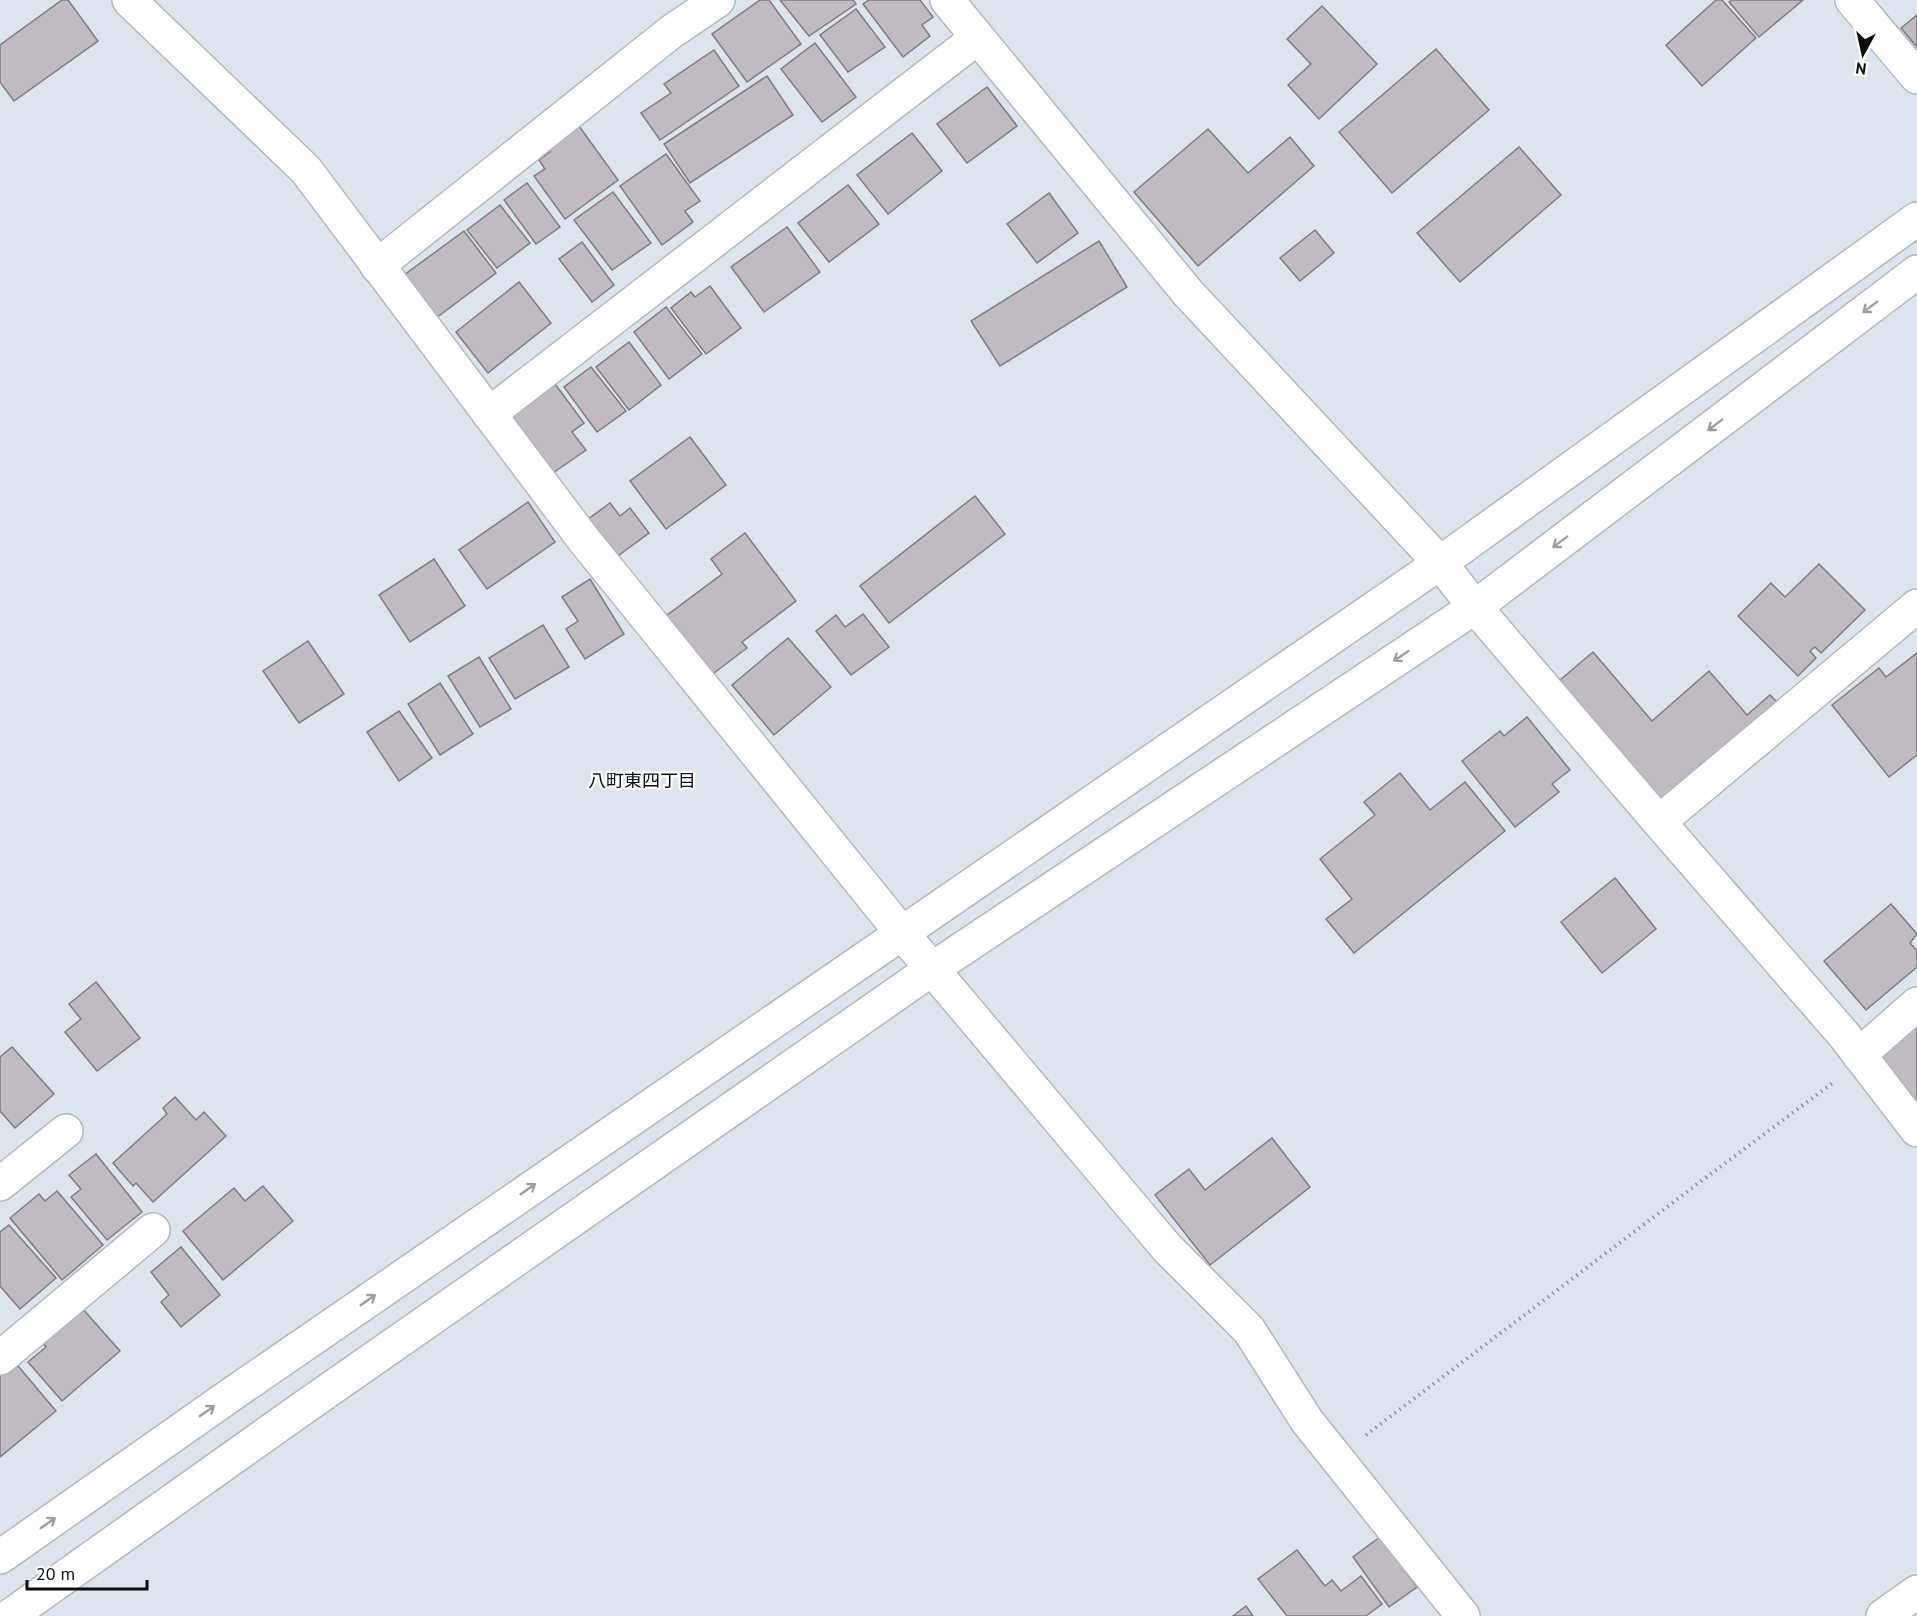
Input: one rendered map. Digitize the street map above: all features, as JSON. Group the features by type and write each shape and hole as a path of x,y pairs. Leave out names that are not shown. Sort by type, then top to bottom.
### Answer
{"street":[{"path":"129,0 306,170 584,540 932,969 1167,1248 1249,1330 1307,1421 1463,1616"},
{"path":"377,266 662,39 718,0"},
{"path":"947,0 1188,293 1440,563 1475,607 1861,1058 1917,1130"},
{"path":"1852,0 1917,77"},
{"path":"489,414 977,38"},
{"path":"0,1557 901,932 1440,563 1917,219"},
{"path":"10,1616 313,1401 932,969 1475,607 1917,272"},
{"path":"1659,822 1917,606"},
{"path":"1861,1058 1917,1004"},
{"path":"0,1184 66,1131"},
{"path":"0,1358 153,1230"},
{"path":"1883,1616 1917,1592"}],"path":[{"path":"1336,1458 1861,1058"}],"building":[{"path":"62,0 68,0 98,41 14,101 0,82 0,45"},
{"path":"760,0 769,0 801,44 747,82 712,34"},
{"path":"780,0 853,0 856,4 809,36"},
{"path":"869,0 920,0 933,17 922,25 930,36 903,57 863,4"},
{"path":"1716,0 1722,0 1756,38 1702,86 1666,45"},
{"path":"1732,0 1803,0 1759,37 1729,2"},
{"path":"1322,6 1377,64 1319,119 1288,85 1311,64 1287,39"},
{"path":"856,9 885,47 848,72 820,35"},
{"path":"1917,15 1917,47 1901,28"},
{"path":"815,43 856,97 822,122 781,69"},
{"path":"1436,49 1489,110 1392,193 1339,132"},
{"path":"714,50 739,86 660,140 641,113 671,93 664,84"},
{"path":"767,76 793,115 690,183 664,144"},
{"path":"987,87 1017,126 967,163 937,124"},
{"path":"579,126 618,180 565,219 534,176 545,169 539,160 550,152 547,149"},
{"path":"1208,129 1248,173 1290,137 1314,166 1198,266 1134,192"},
{"path":"912,133 942,171 888,214 857,175"},
{"path":"1519,147 1561,195 1460,282 1417,233"},
{"path":"666,154 700,201 685,211 693,222 662,245 620,186"},
{"path":"527,183 560,227 536,244 504,200"},
{"path":"848,185 879,224 829,262 798,223"},
{"path":"613,192 651,243 612,270 574,220"},
{"path":"1049,193 1078,233 1037,263 1007,224"},
{"path":"500,205 530,243 497,268 467,230"},
{"path":"787,227 820,272 764,312 731,267"},
{"path":"1315,230 1334,253 1300,281 1280,258"},
{"path":"464,231 496,273 432,321 400,278"},
{"path":"1099,241 1127,287 1000,366 971,321"},
{"path":"582,242 614,285 592,302 559,259"},
{"path":"519,282 551,323 488,373 456,332"},
{"path":"710,286 741,328 706,354 671,308 691,292 695,297"},
{"path":"666,307 702,354 669,379 634,332"},
{"path":"629,342 661,385 629,410 596,367"},
{"path":"591,367 626,411 597,432 564,387"},
{"path":"555,384 584,423 572,432 586,450 547,477 505,423"},
{"path":"690,437 726,485 666,529 630,481"},
{"path":"975,496 1005,534 889,623 860,586"},
{"path":"528,502 555,542 487,589 459,550"},
{"path":"610,503 620,516 630,508 649,533 615,558 587,520"},
{"path":"745,533 796,601 742,642 747,648 710,676 666,616 722,574 711,559"},
{"path":"434,559 465,606 410,642 379,595"},
{"path":"1819,564 1865,610 1821,653 1815,647 1810,651 1816,658 1798,676 1738,616 1771,583 1785,597"},
{"path":"590,579 624,634 585,659 566,629 578,621 562,597"},
{"path":"863,614 889,647 851,675 816,631 836,615 845,627"},
{"path":"543,625 569,667 515,699 489,658"},
{"path":"788,638 831,687 774,735 732,685"},
{"path":"308,641 344,694 299,723 263,671"},
{"path":"1593,652 1652,721 1709,671 1747,715 1770,695 1781,706 1661,810 1553,686"},
{"path":"1917,653 1917,755 1889,777 1832,705 1879,668 1886,677"},
{"path":"479,657 511,709 480,727 448,676"},
{"path":"440,683 473,734 440,755 408,704"},
{"path":"399,711 432,758 399,781 367,732"},
{"path":"1527,717 1570,770 1552,784 1559,792 1515,827 1462,761 1500,731 1504,736"},
{"path":"1400,773 1430,810 1465,782 1505,831 1354,953 1326,919 1352,899 1320,859 1375,815 1364,802"},
{"path":"1615,878 1656,929 1602,973 1561,922"},
{"path":"1891,904 1917,934 1910,943 1917,951 1917,967 1866,1010 1824,961"},
{"path":"96,982 140,1038 97,1071 65,1032 81,1019 69,1004"},
{"path":"1917,1026 1917,1102 1880,1058"},
{"path":"12,1047 54,1094 15,1128 0,1111 0,1057"},
{"path":"175,1097 196,1120 204,1112 226,1136 153,1202 136,1183 133,1186 113,1163 167,1114 163,1108"},
{"path":"1272,1138 1310,1187 1210,1265 1155,1195 1189,1169 1205,1190"},
{"path":"96,1154 142,1212 107,1240 71,1197 81,1189 69,1175"},
{"path":"263,1186 293,1221 223,1280 183,1231 234,1188 245,1201"},
{"path":"57,1191 103,1245 62,1280 10,1218 39,1194 45,1201"},
{"path":"9,1225 56,1278 20,1309 0,1286 0,1232"},
{"path":"181,1247 220,1295 181,1327 161,1302 169,1295 151,1272"},
{"path":"73,1298 120,1351 62,1401 28,1362 46,1347 33,1332"},
{"path":"13,1360 56,1411 0,1457 0,1372"},
{"path":"1380,1537 1417,1587 1389,1607 1353,1557"},
{"path":"1297,1550 1325,1586 1332,1580 1341,1591 1361,1576 1382,1604 1366,1616 1287,1616 1258,1579"},
{"path":"1246,1606 1253,1616 1233,1616"}],"district":[{"name":"八町東四丁目","path":"642,781"}]}
